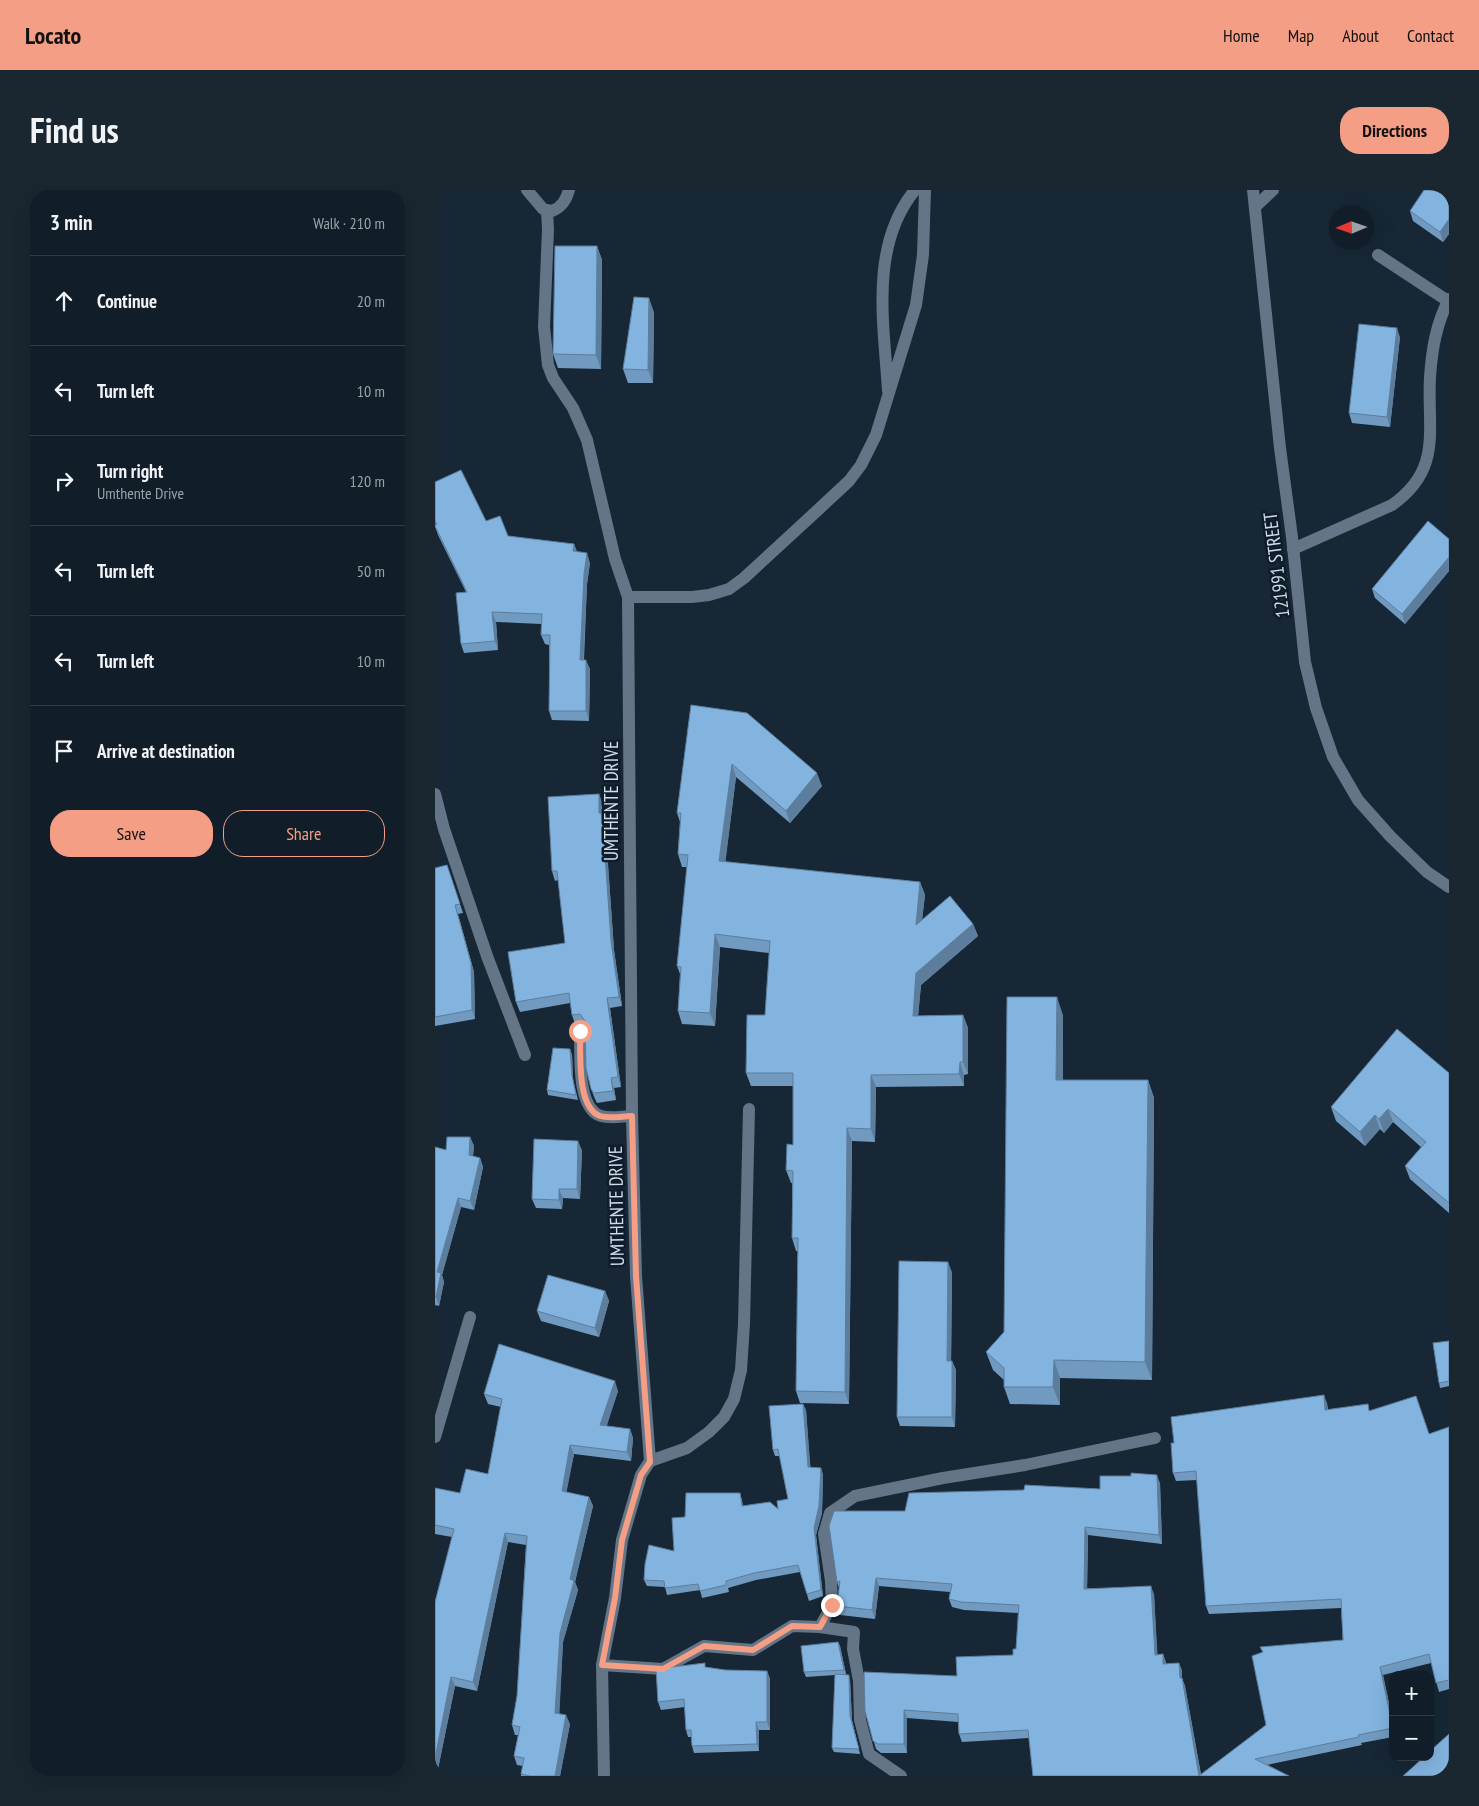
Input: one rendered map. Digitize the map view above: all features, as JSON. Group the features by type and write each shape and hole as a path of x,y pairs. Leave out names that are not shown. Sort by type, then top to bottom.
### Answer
{"street":[{"path":"527,190 547,211 559,208 567,197 569,190"},
{"path":"888,398 883,310 887,244 896,220 908,198 915,190"},
{"path":"628,597 709,596 729,589 744,578 849,481 861,465 871,447 917,305 923,255 925,190"},
{"name":"121991 STREET","path":"1253,190 1305,662 1316,708 1333,757 1359,800 1390,836 1427,872 1449,887"},
{"path":"1255,208 1273,190"},
{"name":"UMTHENTE DRIVE","path":"547,211 548,237 544,327 548,364 553,378 573,408 587,440 615,560 628,597 632,1116 636,1276 650,1462"},
{"path":"1293,550 1392,505 1407,495 1417,482 1429,456 1431,428 1430,378 1434,338 1449,300 1378,255"},
{"path":"435,794 444,829 487,956 525,1055"},
{"path":"580,1031 582,1085 588,1106 595,1113 603,1117 632,1116"},
{"path":"604,1776 602,1665 615,1598 622,1540 641,1475 650,1462 687,1448 709,1432 724,1417 734,1399 741,1370 744,1324 749,1110"},
{"path":"435,1437 470,1317"},
{"path":"820,1627 832,1605 831,1581 824,1534 830,1513 843,1502 855,1496 943,1478 1025,1465 1155,1438"},
{"path":"602,1665 663,1669 704,1646 753,1650 792,1626 820,1627 854,1632 853,1649 859,1681 860,1720 869,1754 901,1776"}],"building":[{"path":"1424,190 1449,190 1449,219 1440,232 1410,211"},
{"path":"555,246 597,246 596,355 553,354"},
{"path":"634,297 649,298 648,370 623,369"},
{"path":"1359,324 1397,328 1387,417 1349,413"},
{"path":"461,470 486,521 500,516 508,536 574,544 573,551 587,553 584,574 580,660 586,660 586,711 549,711 550,635 541,635 542,614 492,612 495,641 461,644 456,593 467,592 435,526 437,524 435,521 435,482"},
{"path":"1428,521 1449,539 1449,557 1402,614 1372,589"},
{"path":"691,705 747,713 817,773 786,811 732,764 719,861 920,882 916,925 950,896 973,924 916,973 913,1016 963,1015 963,1062 960,1062 959,1074 871,1075 871,1129 847,1128 845,1392 796,1391 798,1238 792,1238 793,1171 786,1170 787,1144 793,1145 793,1073 746,1073 747,1015 765,1015 770,941 715,934 710,1013 678,1011 681,967 677,966 688,855 678,854 681,813 677,813"},
{"path":"599,794 599,813 602,813 611,941 619,997 607,998 618,1077 611,1078 613,1091 594,1093 591,1089 586,1068 585,1021 580,1014 572,1015 569,993 516,1002 508,952 565,943 557,871 552,871 548,797"},
{"path":"447,865 460,904 455,905 471,963 472,1010 435,1017 435,868"},
{"path":"1007,997 1057,997 1056,1080 1148,1080 1145,1362 1054,1360 1053,1387 1004,1387 1004,1368 986,1352 1004,1332"},
{"path":"1397,1029 1449,1073 1449,1203 1405,1166 1426,1142 1388,1109 1379,1119 1375,1115 1360,1132 1331,1107"},
{"path":"553,1048 570,1049 576,1095 547,1090"},
{"path":"447,1137 470,1137 469,1155 480,1158 470,1201 458,1198 437,1272 441,1273 436,1297 435,1147 446,1150"},
{"path":"534,1139 578,1141 577,1189 559,1189 559,1200 532,1199"},
{"path":"899,1261 948,1262 947,1361 952,1361 952,1417 897,1417"},
{"path":"548,1275 605,1291 595,1328 537,1311"},
{"path":"1449,1341 1449,1381 1439,1383 1433,1343"},
{"path":"499,1344 615,1381 600,1425 630,1429 627,1452 570,1445 562,1491 589,1497 570,1579 574,1581 560,1633 555,1713 566,1715 555,1776 521,1774 524,1758 514,1756 520,1727 512,1725 517,1696 527,1536 505,1533 473,1682 451,1677 435,1758 435,1602 454,1529 435,1525 435,1488 460,1493 466,1469 488,1474 502,1399 484,1394"},
{"path":"1324,1395 1325,1410 1368,1404 1369,1411 1416,1396 1429,1434 1449,1427 1449,1680 1436,1683 1429,1654 1380,1667 1389,1709 1389,1729 1255,1759 1289,1776 1199,1776 1266,1725 1252,1656 1263,1652 1260,1647 1343,1640 1341,1599 1206,1606 1196,1471 1173,1473 1171,1443 1174,1443 1171,1417"},
{"path":"803,1404 808,1467 821,1468 819,1506 814,1528 821,1590 807,1594 798,1565 754,1573 726,1581 726,1585 700,1591 698,1584 665,1588 664,1581 644,1580 649,1545 674,1551 672,1518 685,1517 686,1493 740,1493 742,1506 770,1502 778,1509 777,1501 788,1499 778,1449 773,1450 769,1406"},
{"path":"1131,1473 1157,1475 1159,1535 1085,1527 1084,1589 1151,1586 1155,1655 1163,1654 1163,1664 1179,1663 1180,1678 1182,1678 1199,1776 1033,1776 1028,1730 959,1734 958,1714 904,1710 904,1744 878,1744 873,1741 865,1711 864,1672 957,1676 956,1657 1013,1655 1013,1649 1016,1649 1019,1605 961,1602 949,1599 952,1584 876,1578 872,1610 837,1606 840,1581 837,1582 829,1526 834,1511 905,1511 909,1493 1024,1490 1025,1485 1100,1489 1100,1476 1131,1476"},
{"path":"838,1642 844,1670 804,1672 801,1646"},
{"path":"705,1663 705,1667 725,1670 767,1671 767,1722 756,1722 757,1744 692,1746 691,1730 686,1730 684,1699 658,1702 656,1669"},
{"path":"835,1674 849,1675 850,1716 859,1749 832,1748"},
{"path":"1449,1734 1449,1776 1403,1776 1420,1761 1434,1761 1434,1747"}],"route":[{"path":"580,1031 582,1085 588,1106 595,1113 603,1117 632,1116 636,1276 650,1462 641,1475 622,1540 615,1598 602,1665 663,1669 704,1646 753,1650 792,1626 820,1627 832,1605"}]}
